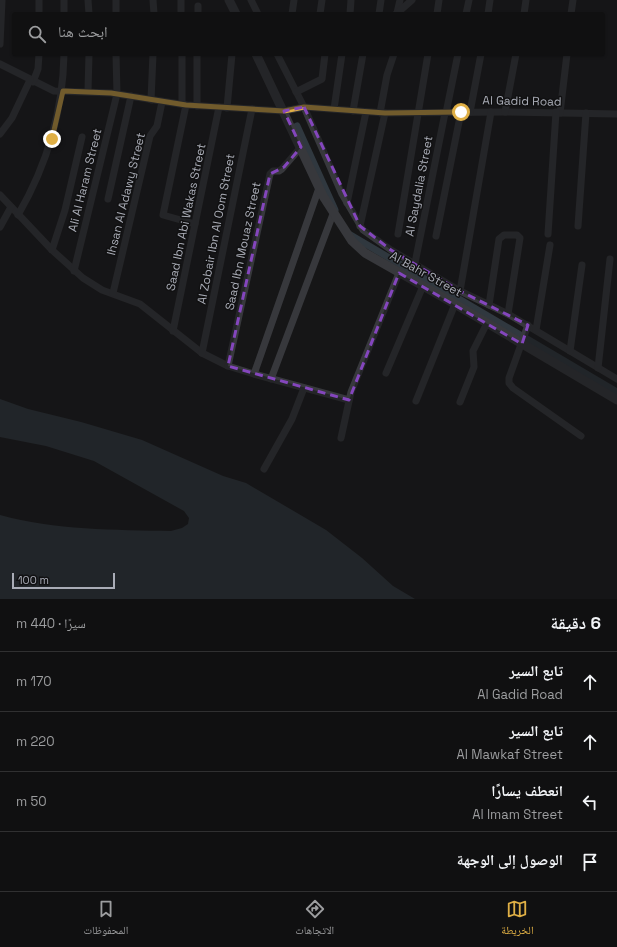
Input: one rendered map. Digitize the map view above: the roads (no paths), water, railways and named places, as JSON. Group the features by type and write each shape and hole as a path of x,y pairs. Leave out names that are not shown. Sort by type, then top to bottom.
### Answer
{"street":[{"path":"0,44 2,0"},
{"path":"39,0 39,12"},
{"path":"64,0 64,12"},
{"path":"88,0 89,12"},
{"path":"116,0 116,12"},
{"path":"153,0 154,12"},
{"path":"181,0 181,12"},
{"path":"229,0 235,12"},
{"path":"251,0 257,12"},
{"path":"292,12 294,0"},
{"path":"320,12 322,0"},
{"path":"350,12 351,0"},
{"path":"379,12 381,0"},
{"path":"397,12 400,0"},
{"path":"437,12 440,0"},
{"path":"466,12 469,0"},
{"path":"488,12 490,0"},
{"path":"524,12 526,0"},
{"path":"571,12 573,0"},
{"path":"398,12 409,2"},
{"path":"406,12 409,2"},
{"path":"198,6 198,12"},
{"path":"0,134 12,118 38,69 39,56"},
{"path":"18,215 32,191 46,159 63,91 64,56"},
{"path":"88,91 89,56"},
{"name":"Ali Al Haram Street","path":"74,271 117,94 116,56"},
{"path":"151,100 153,56"},
{"path":"182,56 184,105 162,213 164,216 195,224"},
{"path":"197,56 197,106"},
{"name":"Saad Ibn Abi Wakas Street","path":"173,331 195,224 223,107 232,56"},
{"name":"Al Bahr Street","path":"257,56 319,188 333,214 352,241 365,254 455,304 617,400"},
{"path":"278,56 304,107 347,203 360,226 391,250 460,291 528,325 617,379"},
{"path":"296,92 322,79 325,56"},
{"path":"334,109 342,56"},
{"path":"353,111 363,56"},
{"path":"360,226 382,113 387,75 393,56"},
{"path":"398,234 428,56"},
{"name":"Al Saydalia Street","path":"415,263 458,56"},
{"path":"470,112 481,56"},
{"path":"505,112 516,56"},
{"path":"548,234 558,112 567,56"},
{"name":"Al Gadid Road","path":"0,64 31,81 54,91 88,91 117,94 184,105 284,111 304,107 382,113 558,112 617,114"},
{"path":"108,198 130,96"},
{"name":"Ihsan Al Adawy Street","path":"113,293 150,136 157,126 162,102"},
{"name":"Al Zobair Ibn Al Oom Street","path":"202,353 252,109"},
{"path":"347,203 366,112"},
{"path":"436,236 461,112"},
{"path":"460,291 491,112"},
{"path":"578,226 586,113"},
{"path":"52,250 65,210 82,137"},
{"name":"Saad Ibn Mouaz Street","path":"228,366 270,174 273,171 279,171 282,169 301,147"},
{"path":"254,374 319,188"},
{"path":"0,195 74,271 92,284 151,310 173,331 202,353 228,366 349,400"},
{"path":"0,227 11,208"},
{"path":"271,378 333,214"},
{"path":"488,305 499,239 504,235 517,235 520,238 508,314"},
{"path":"536,330 550,245"},
{"path":"598,368 610,259"},
{"path":"570,351 582,265"},
{"path":"341,438 351,392 400,273"},
{"path":"386,373 423,286"},
{"path":"416,401 455,304"},
{"path":"460,402 474,367 473,352 487,323"},
{"path":"528,325 509,378 510,385 581,436"},
{"path":"264,469 292,419 304,388"}],"waterway":[{"path":"297,126 335,210"},
{"path":"347,233 617,392"}]}
